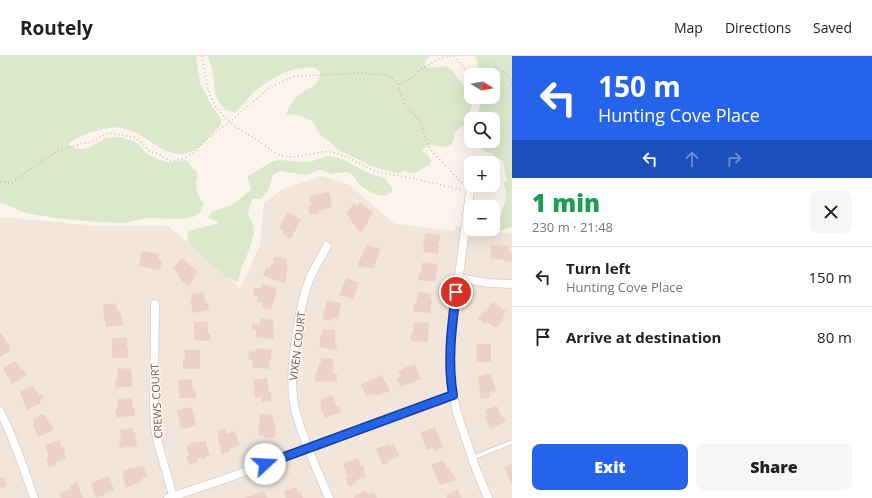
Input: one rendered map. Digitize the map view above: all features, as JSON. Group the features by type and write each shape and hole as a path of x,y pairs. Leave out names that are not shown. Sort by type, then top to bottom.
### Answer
{"street":[{"path":"470,192 451,337 451,385 457,413 472,458 488,498"},
{"name":"VIXEN COURT","path":"327,246 310,278 304,294 292,376 293,394 300,425 329,498"},
{"path":"458,278 489,283 512,284"},
{"name":"CREWS COURT","path":"155,304 155,428 171,497"},
{"path":"171,497 222,480 453,395"},
{"path":"0,411 17,447 34,498"}],"lane":[{"path":"472,458 512,442"}],"path":[{"path":"202,56 211,96 219,111 230,121 280,155 289,157 331,152 383,173 464,191"},
{"path":"398,84 409,80 438,58 451,56"},
{"path":"454,56 464,69"},
{"path":"500,69 508,75 512,85"},
{"path":"0,182 12,183 58,151 79,144 91,142 108,133 134,137 149,151 159,154 168,160 175,161 185,158 192,154 209,137 270,86 294,76 361,72 386,75 397,82 404,103 421,122 430,149 464,186"}],"shaded area":[{"path":"322,176 348,184 395,224 455,231 456,226 464,227 464,236 500,236 500,232 512,234 512,498 0,498 0,217 98,226 168,226 240,289 260,245 264,203 281,190"}],"green space":[{"path":"0,56 196,56 200,84 212,107 220,117 221,122 220,126 194,150 183,154 170,152 157,146 137,133 118,128 107,128 88,133 68,144 76,149 86,149 106,138 120,137 133,141 145,152 160,160 175,162 186,160 193,169 198,172 196,188 198,195 204,204 200,212 193,217 184,219 147,218 123,223 96,222 26,213 0,202"},
{"path":"208,56 430,56 424,65 428,67 444,66 451,69 464,85 464,104 472,104 470,112 464,112 464,126 459,128 456,132 450,145 444,147 431,145 422,151 430,158 430,165 414,173 404,170 400,173 371,166 337,149 321,136 312,121 298,115 286,115 288,109 298,96 314,86 318,81 320,72 314,67 295,69 272,79 252,94 235,112 227,110 219,102 216,95 214,75"},
{"path":"474,56 512,56 512,227 500,231 500,218 506,198 506,190 503,183 507,180 503,161 500,159 500,156 493,156 492,153 486,152 482,148 500,148 500,112 479,112 480,104 500,104 500,68 478,68 476,58"},
{"path":"329,156 346,161 366,172 383,178 393,190 384,196 377,195 359,184 352,174 345,172 331,174 320,170 307,175 280,171 273,175 268,191 261,199 252,199 248,214 253,224 254,232 238,282 225,276 189,244 187,237 189,231 219,223 208,218 212,212 232,205 251,190 248,176 273,161 281,160 308,162"}],"building":[{"path":"329,192 332,207 322,211 319,210 319,213 310,215 308,206 311,206 309,196"},
{"path":"360,202 373,213 361,232 354,226 355,225 349,219 350,217 346,214 354,203 357,206"},
{"path":"288,212 301,219 291,239 282,234 284,230 279,228 282,220"},
{"path":"425,233 440,235 438,254 424,252"},
{"path":"367,245 380,248 374,269 358,266 360,258 364,249 366,250"},
{"path":"491,245 509,246 509,252 512,253 512,262 490,258"},
{"path":"142,251 159,254 158,260 162,260 160,270 139,266 140,253"},
{"path":"275,256 287,259 286,264 288,266 285,283 263,276 266,267 270,268 272,265"},
{"path":"182,258 198,272 188,286 181,280 182,278 180,279 178,277 177,271 173,268"},
{"path":"423,262 438,264 435,282 418,280"},
{"path":"346,278 358,282 353,299 339,295"},
{"path":"262,284 277,289 271,310 262,308 263,303 257,302 258,296 253,295 254,287 260,289"},
{"path":"203,292 206,303 208,303 209,310 193,313 190,299 192,299 191,294"},
{"path":"418,292 431,294 430,299 432,299 430,313 413,311"},
{"path":"327,300 341,303 338,319 332,317 332,321 322,319"},
{"path":"493,302 506,311 502,318 504,319 496,328 487,322 485,324 478,319 483,311 485,313"},
{"path":"115,303 122,316 123,325 106,327 103,305"},
{"path":"260,318 273,320 273,339 256,337 256,331 252,329 252,324 260,324"},
{"path":"194,322 208,322 208,333 211,333 210,341 194,340"},
{"path":"414,322 429,323 428,342 411,341"},
{"path":"323,329 335,330 335,343 337,343 336,350 319,347"},
{"path":"1,333 11,350 0,357 0,334"},
{"path":"112,338 127,338 128,358 112,358"},
{"path":"477,344 491,344 491,362 476,362"},
{"path":"257,348 272,350 269,369 252,367 253,360 248,359 249,351 256,352"},
{"path":"200,350 199,369 183,369 183,360 185,360 186,355 184,354 184,351"},
{"path":"321,358 334,359 333,373 337,374 337,382 315,381 319,363 321,363"},
{"path":"15,361 27,375 12,384 3,368"},
{"path":"415,364 421,379 400,387 397,378 401,376 398,371"},
{"path":"118,368 131,369 132,387 115,387"},
{"path":"491,373 496,391 489,392 490,397 481,399 478,376"},
{"path":"382,375 390,391 378,395 372,396 371,394 366,396 361,384"},
{"path":"267,378 272,401 262,402 261,397 255,398 253,380"},
{"path":"192,379 193,390 195,390 196,398 179,398 178,380"},
{"path":"33,385 39,396 42,394 44,398 40,401 41,403 27,410 20,392"},
{"path":"332,395 337,406 339,405 341,412 325,418 320,405 322,405 320,400"},
{"path":"132,398 135,416 116,417 115,410 117,410 118,399"},
{"path":"497,406 501,417 503,416 506,422 490,429 485,416 487,415 485,410"},
{"path":"192,407 196,426 181,429 177,410"},
{"path":"260,413 273,415 276,430 275,438 258,435"},
{"path":"44,414 54,430 38,437 33,424 33,419"},
{"path":"435,427 443,448 434,451 433,448 427,450 421,433 424,430 425,431"},
{"path":"133,428 137,446 120,448 119,441 121,441 121,434 119,431"},
{"path":"225,428 227,434 235,431 240,445 230,449 231,451 222,454 217,438 219,438 217,431"},
{"path":"59,440 62,448 64,447 66,459 56,462 57,465 49,468 46,459 49,458 45,445"},
{"path":"205,440 210,455 205,457 205,459 197,459 198,462 189,465 186,457 189,456 186,446 196,441 197,443"},
{"path":"389,444 390,446 394,444 399,456 383,465 376,449"},
{"path":"358,458 361,466 363,465 366,477 356,480 357,483 349,487 345,478 348,477 343,464"},
{"path":"443,460 447,469 450,468 451,473 453,473 456,480 440,485 431,465"},
{"path":"512,463 512,484 511,484 504,467"},
{"path":"143,465 147,477 142,478 143,480 139,481 139,483 126,488 122,471"},
{"path":"0,475 1,478 4,477 7,486 0,489"},
{"path":"109,476 114,490 96,498 91,483"},
{"path":"77,482 83,498 61,498 60,493 71,489 70,485"},
{"path":"296,487 298,492 301,492 303,498 286,498 284,492"},
{"path":"366,490 368,494 374,492 377,498 354,498 353,496"},
{"path":"458,490 462,498 447,498 446,495"},
{"path":"264,491 267,498 244,498"}],"route":[{"path":"265,464 453,395 450,365 451,337 456,292"}]}
